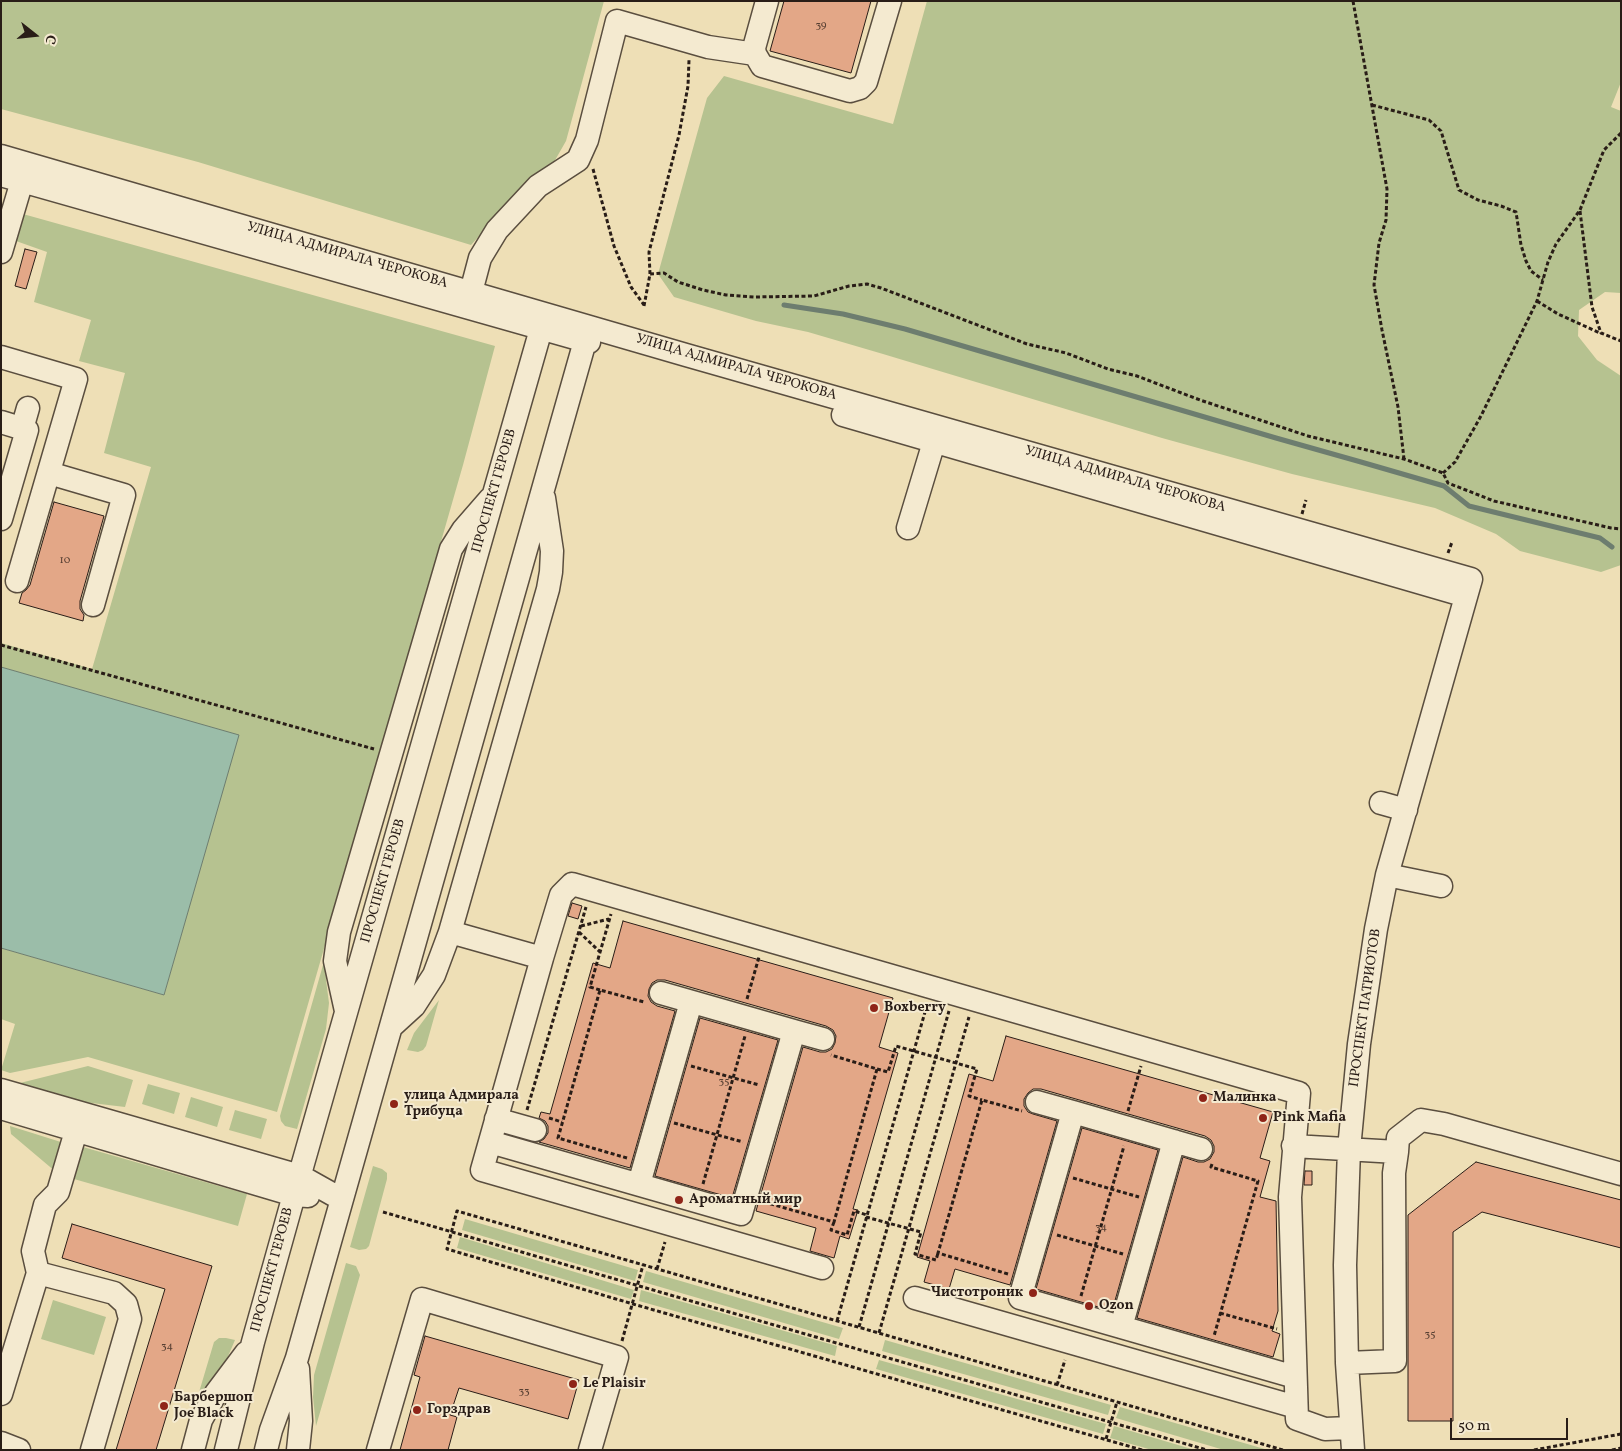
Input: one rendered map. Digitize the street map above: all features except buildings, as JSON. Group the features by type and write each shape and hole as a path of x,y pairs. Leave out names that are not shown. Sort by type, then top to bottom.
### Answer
{"street":[{"path":"767,1 756,41 755,54 762,66 845,90 855,90 863,85 868,78 890,1"},
{"path":"471,292 480,258 497,230 538,186 578,160 587,140 617,22 727,51 755,54"},
{"name":"УЛИЦА АДМИРАЛА ЧЕРОКОВА","path":"1,156 471,292 544,321"},
{"path":"1,252 12,178"},
{"name":"УЛИЦА АДМИРАЛА ЧЕРОКОВА","path":"12,178 587,333 1469,588"},
{"name":"ПРОСПЕКТ ГЕРОЕВ","path":"226,1450 297,1185 544,321"},
{"path":"266,1450 297,1358 587,333"},
{"name":"УЛИЦА АДМИРАЛА ЧЕРОКОВА","path":"587,333 934,442 1469,588"},
{"path":"1,357 76,379 17,581"},
{"path":"1,519 27,430 17,420"},
{"path":"908,528 934,442"},
{"path":"49,473 124,495 93,606"},
{"path":"390,1028 414,1006 434,975 450,932 548,589 552,551 543,491"},
{"path":"346,1014 335,961 339,932 451,549 463,530 494,494"},
{"name":"ПРОСПЕКТ ПАТРИОТОВ","path":"1352,1439 1347,1363 1345,1265 1349,1149 1365,996 1387,875 1469,588"},
{"path":"1381,803 1406,810"},
{"path":"1387,875 1441,886"},
{"path":"822,1268 482,1170 561,895 572,884 1299,1092 1290,1197 1285,1353 1297,1419 1352,1439"},
{"path":"450,932 542,958"},
{"path":"661,993 823,1039"},
{"path":"639,1184 691,1002"},
{"path":"493,1130 639,1184 741,1214 794,1031"},
{"path":"1,1090 341,1199"},
{"path":"1037,1102 1201,1149"},
{"path":"1,1108 76,1130 297,1185"},
{"path":"1073,1112 1020,1298 1209,1352 1285,1353"},
{"path":"1347,1363 1395,1361 1394,1173 1398,1138 1422,1120 1444,1124 1621,1174"},
{"path":"493,1130 536,1129"},
{"path":"1,1394 38,1274 33,1251 44,1205 58,1192 76,1130"},
{"path":"1121,1327 1174,1141"},
{"path":"1293,1146 1397,1152"},
{"path":"38,1274 114,1293 126,1304 130,1319 92,1450"},
{"path":"915,1298 1296,1407"},
{"path":"378,1450 422,1300 617,1356 590,1450"},
{"path":"193,1450 201,1420 216,1393 254,1342"},
{"path":"297,1358 301,1421 298,1450"},
{"path":"1,1443 19,1450"}],"path":[{"path":"1353,1 1387,189 1386,220 1379,243 1374,285 1398,407 1404,459"},
{"path":"587,140 595,180 614,246 631,287 644,306 650,274 648,252 679,134 688,86 690,42"},
{"path":"1372,105 1429,120 1441,131 1459,190 1478,200 1516,212 1521,245 1526,261 1531,271 1543,280"},
{"path":"1443,474 1455,462 1466,444 1537,302 1556,244 1580,210 1604,150 1621,133"},
{"path":"1580,210 1592,307 1601,334"},
{"path":"650,274 664,274 678,282 703,290 726,295 754,297 814,296 850,286 867,284 1027,344 1058,351 1108,369 1137,376 1200,400 1308,436 1404,459 1443,474 1448,483 1494,501 1621,529"},
{"path":"1537,302 1601,334 1621,341"},
{"path":"1448,556 1452,542"},
{"path":"1,645 380,751"},
{"path":"562,1122 536,1129 580,926 591,890"},
{"path":"616,897 590,987 644,1002 648,989 661,993"},
{"path":"580,926 609,919"},
{"path":"579,932 600,952"},
{"path":"750,989 758,960"},
{"path":"836,1321 932,988"},
{"path":"600,990 558,1138 645,1163"},
{"path":"859,1327 936,1057 964,997"},
{"path":"879,1333 956,1063 964,997"},
{"path":"698,1201 750,1018"},
{"path":"823,1039 834,1043 830,1056 888,1072 896,1046 977,1069 969,1096 1025,1112 1028,1100 1037,1102"},
{"path":"674,1061 777,1090"},
{"path":"877,1069 831,1230 847,1235 854,1211 921,1232 915,1254 936,1260 982,1100"},
{"path":"1132,1099 1139,1074"},
{"path":"658,1118 760,1148"},
{"path":"1076,1314 1129,1129"},
{"path":"1201,1149 1215,1153 1211,1167 1258,1181 1209,1352"},
{"path":"1056,1173 1156,1202"},
{"path":"746,1197 834,1222"},
{"path":"1142,1450 447,1249 457,1211 1283,1450"},
{"path":"383,1212 1207,1450"},
{"path":"657,1269 670,1224"},
{"path":"1039,1230 1140,1259"},
{"path":"938,1254 1025,1278"},
{"path":"617,1356 643,1265"},
{"path":"1220,1313 1285,1353"},
{"path":"1058,1385 1070,1342"},
{"path":"1106,1439 1117,1402"},
{"path":"1534,1450 1621,1434"},
{"path":"1612,1450 1621,1448"}],"shaded area":[{"path":"1,1 604,1 566,141 550,169 529,179 471,245 198,162 1,109"},
{"path":"927,1 1621,1 1621,82 1611,107 1621,111 1621,293 1605,292 1579,310 1578,336 1597,360 1621,376 1621,565 1601,572 1520,551 1496,534 1435,508 1292,474 1162,438 808,332 756,321 674,297 658,274 707,98 724,76 893,124"},
{"path":"23,214 495,346 463,465 277,1112 88,1057 10,1073 1,1070 15,1024 1,1019 1,948 164,995 238,735 1,667 1,643 92,669 151,467 104,453 125,373 79,361 91,320 34,302 47,252 16,241"},
{"path":"1,667 239,735 164,995 1,948"},
{"path":"325,958 329,1003 326,1029 297,1129 285,1126 280,1116"},
{"path":"439,1000 426,1046 418,1052 407,1050 414,1033"},
{"path":"88,1066 133,1080 125,1107 83,1102 20,1083"},
{"path":"148,1084 180,1093 174,1114 142,1104"},
{"path":"191,1097 223,1107 217,1127 185,1117"},
{"path":"235,1110 267,1119 261,1139 229,1130"},
{"path":"10,1126 64,1143 56,1172 11,1134"},
{"path":"83,1147 247,1194 238,1226 74,1179"},
{"path":"373,1166 387,1173 387,1179 369,1246 366,1249 359,1250 350,1247"},
{"path":"465,1219 638,1270 635,1281 462,1230"},
{"path":"460,1237 634,1290 631,1299 457,1248"},
{"path":"346,1263 356,1266 360,1275 316,1426 313,1397 314,1375"},
{"path":"646,1271 843,1328 839,1339 643,1282"},
{"path":"641,1290 837,1346 835,1356 639,1301"},
{"path":"53,1300 106,1317 94,1355 41,1339"},
{"path":"219,1338 235,1340 226,1361 197,1399 214,1342"},
{"path":"885,1340 1111,1405 1108,1415 882,1351"},
{"path":"879,1360 1106,1424 1103,1434 876,1369"},
{"path":"1120,1407 1268,1450 1224,1450 1116,1418"},
{"path":"1114,1426 1195,1450 1152,1450 1110,1438"}],"waterway":[{"path":"784,305 843,314 905,329 1444,486 1469,506 1600,538 1612,547"}],"place":[{"name":"Boxberry","path":"874,1008"},
{"name":"Малинка","path":"1203,1098"},
{"name":"улица Адмирала Трибуца","path":"394,1104"},
{"name":"Pink Mafia","path":"1263,1118"},
{"name":"Ароматный мир","path":"679,1200"},
{"name":"Чистотроник","path":"1033,1293"},
{"name":"Ozon","path":"1089,1306"},
{"name":"Le Plaisir","path":"573,1384"},
{"name":"Барбершоп Joe Black","path":"164,1406"},
{"name":"Горздрав","path":"417,1410"}]}
